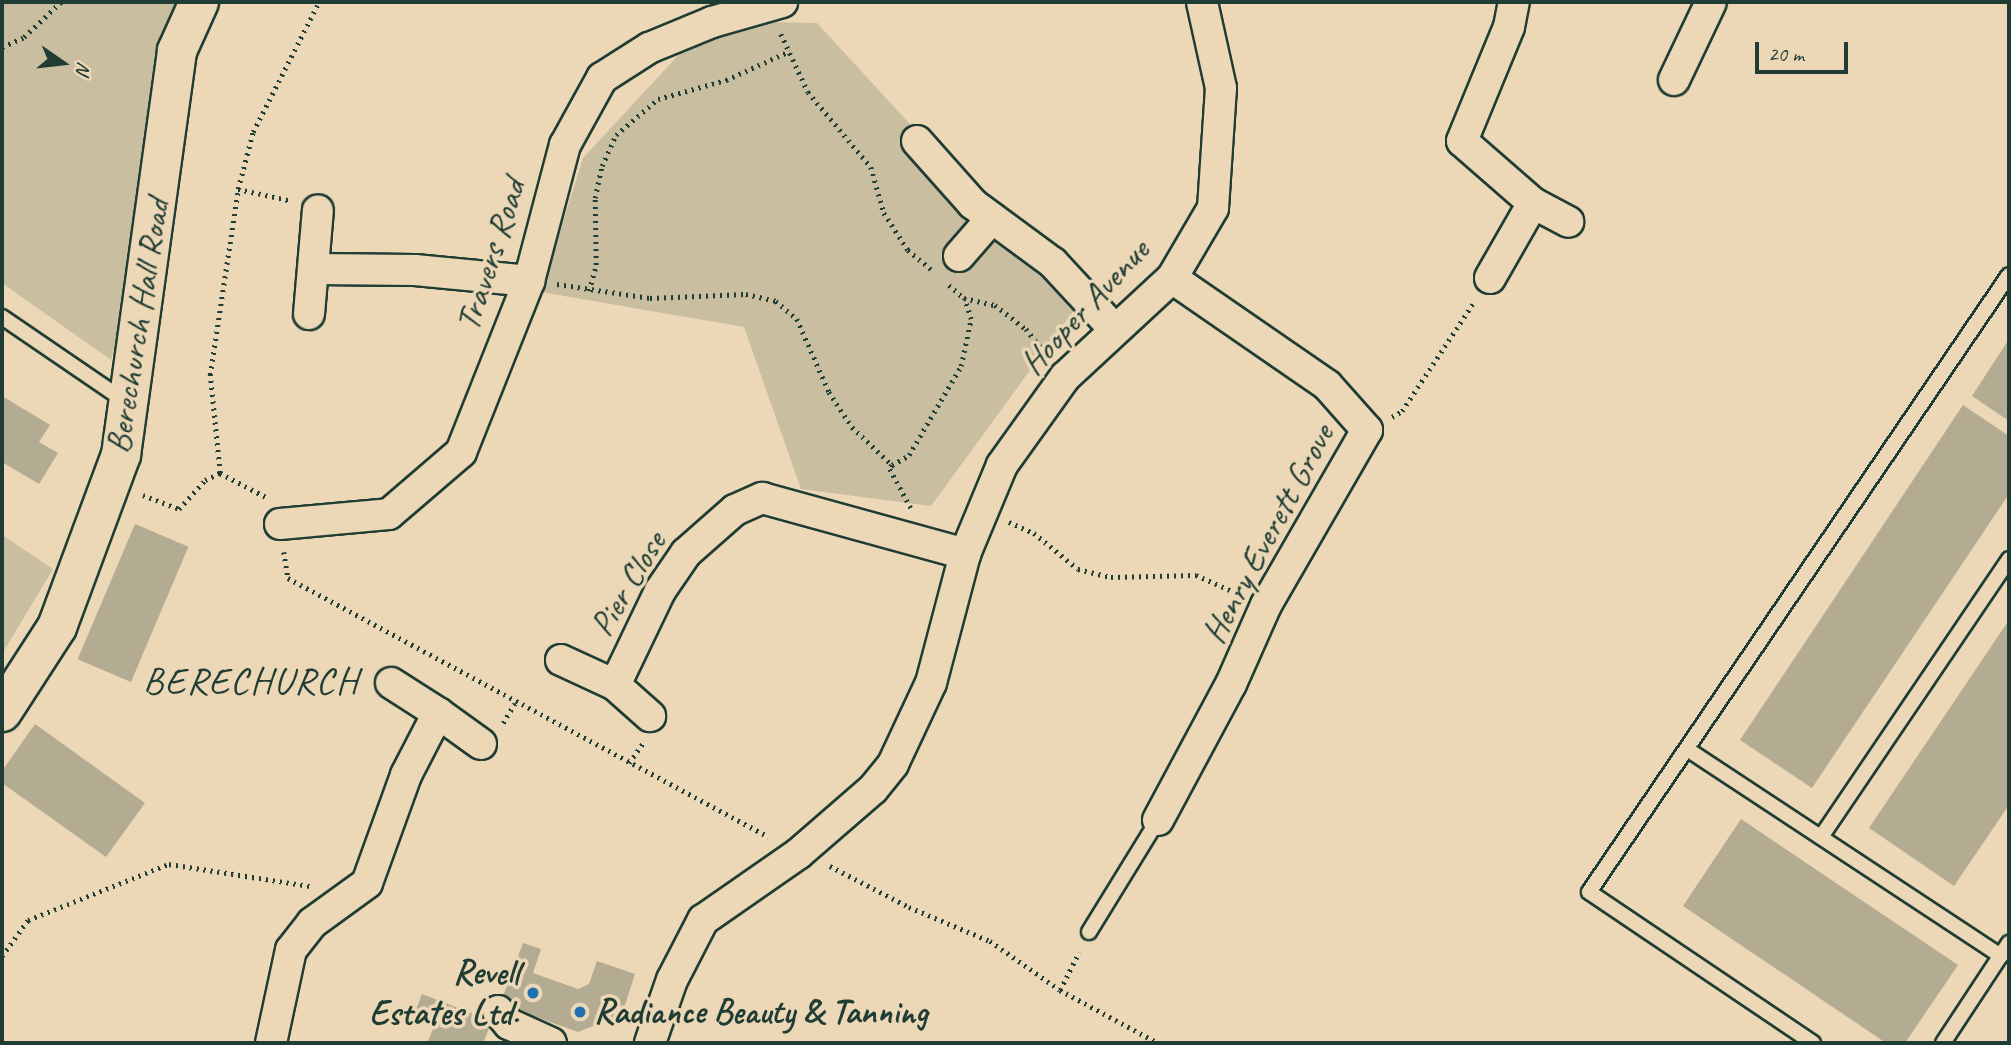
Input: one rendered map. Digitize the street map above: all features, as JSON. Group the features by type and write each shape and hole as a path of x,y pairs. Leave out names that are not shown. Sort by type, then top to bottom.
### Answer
{"street":[{"name":"Berechurch Hall Road","path":"2,712 57,627 121,455 131,405 177,51 199,2"},
{"name":"Travers Road","path":"280,524 389,514 461,452 529,281 565,145 602,78 709,12 782,2"},
{"name":"Hooper Avenue","path":"650,1043 672,980 703,920 798,854 873,789 893,764 931,683 965,554 1002,465 1065,377 1172,278 1213,208 1221,88 1202,2"},
{"path":"1514,2 1509,27 1462,141 1533,203 1568,222"},
{"path":"1674,80 1711,2"},
{"path":"917,141 973,204 1053,263 1115,330"},
{"path":"1490,278 1533,203"},
{"path":"309,314 316,269 318,210"},
{"path":"959,256 992,218"},
{"path":"316,269 415,270 529,281"},
{"name":"Henry Everett Grove","path":"1158,820 1231,684 1266,606 1367,430 1327,385 1172,278"},
{"name":"Pier Close","path":"561,660 615,685 660,591 686,552 735,510 762,498 965,554"},
{"path":"391,683 481,744"},
{"path":"615,685 650,716"},
{"path":"271,1043 290,950 312,923 352,894 372,875 406,775 438,713"},
{"path":"498,1011 509,1024 551,1043"}],"lane":[{"path":"1813,1043 1589,892 2009,275"},
{"path":"2,317 131,405"},
{"path":"1821,837 2009,559"},
{"path":"1687,749 1821,837 2005,949 1943,1043"},
{"path":"1089,932 1158,820"}],"path":[{"path":"2,47 24,37 61,2"},
{"path":"220,473 210,375 212,341 238,189 253,132 319,2"},
{"path":"782,2 781,38 790,51 808,92 871,167 884,213 908,250 964,298 995,305 1026,329 1065,377"},
{"path":"589,291 596,265 595,198 602,166 616,135 658,99 726,80 790,51"},
{"path":"238,189 318,210"},
{"path":"1367,430 1402,411 1490,278"},
{"path":"529,281 650,298 746,293 776,301 797,319 829,392 852,427 892,465"},
{"path":"913,512 890,469 909,455 961,366 971,319 964,298"},
{"path":"121,455 130,490 179,509 205,480 220,473"},
{"path":"220,473 277,504 288,578 798,854 847,872 909,907 990,941 1060,990 1155,1043"},
{"path":"983,514 1034,533 1078,569 1111,577 1196,575 1266,606"},
{"path":"2,956 28,920 169,864 352,894"},
{"path":"1060,990 1089,932"}],"shaded area":[{"path":"2,2 183,2 146,209 111,360 2,283"},
{"path":"767,22 817,23 1077,306 931,506 801,489 744,327 541,292 583,158 686,47"},
{"path":"2,535 53,569 2,654"}],"building":[{"path":"2009,339 2009,421 1972,396"},
{"path":"2,396 50,425 39,442 58,453 39,484 2,462"},
{"path":"1963,405 2009,436 2009,494 1812,788 1740,740"},
{"path":"135,524 188,547 131,682 78,659"},
{"path":"2009,620 2009,805 1954,886 1869,828"},
{"path":"35,724 145,803 106,857 2,783 2,771"},
{"path":"1741,819 1958,965 1905,1043 1886,1043 1683,906"},
{"path":"523,943 541,949 533,973 578,989 589,984 597,961 635,974 622,1014 578,1032 500,1004"},
{"path":"422,994 492,1021 483,1043 427,1043 433,1029 412,1020"}],"place":[{"name":"Revell Estates Ltd.","path":"533,993"},
{"name":"Radiance Beauty & Tanning","path":"580,1012"}],"district":[{"name":"BERECHURCH","path":"251,681"}]}
